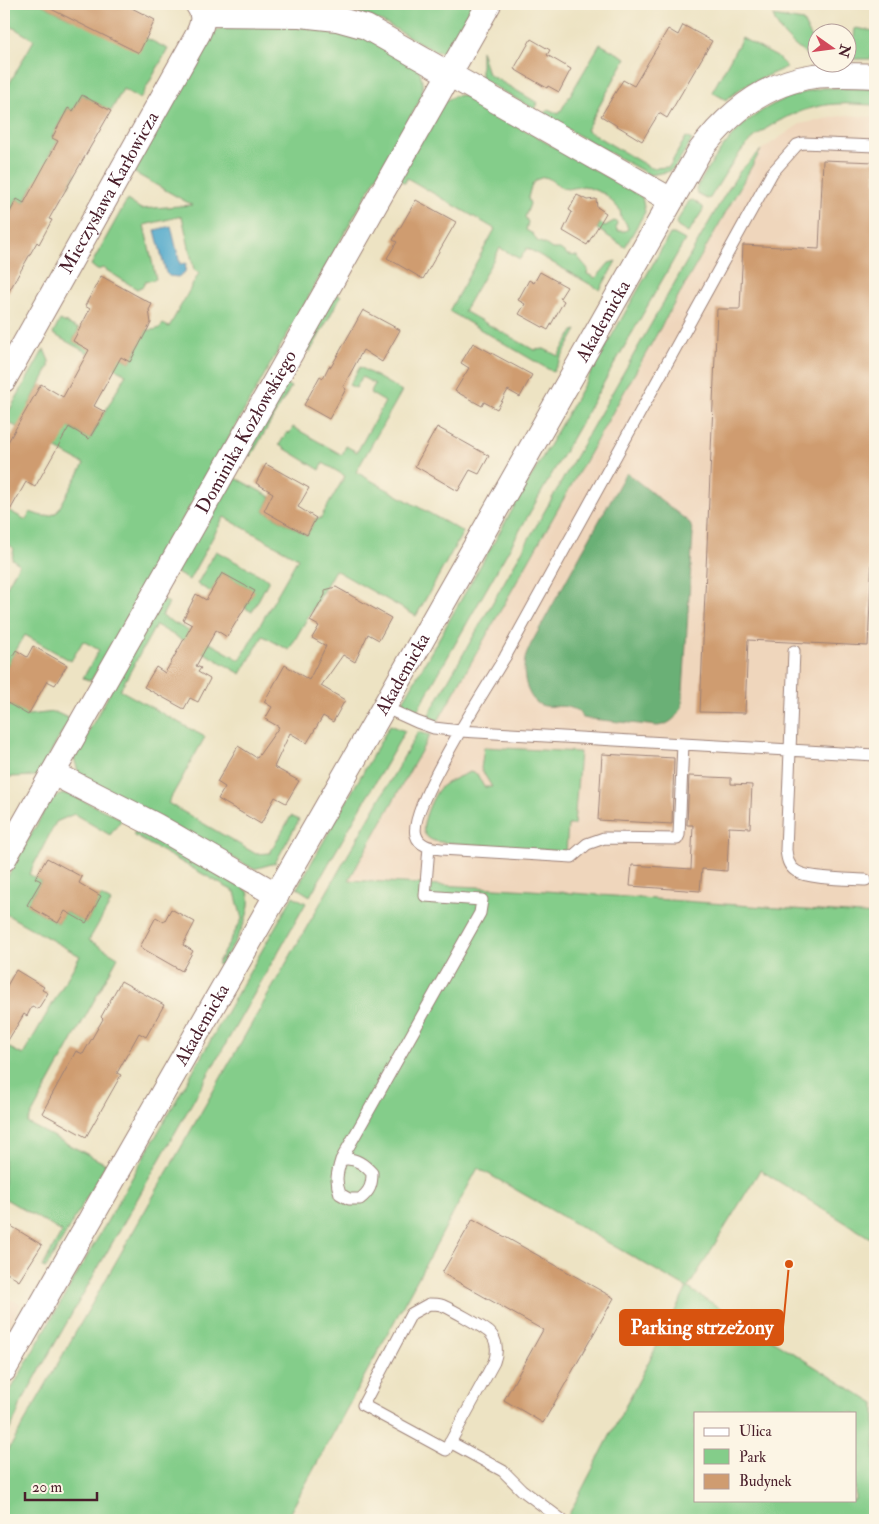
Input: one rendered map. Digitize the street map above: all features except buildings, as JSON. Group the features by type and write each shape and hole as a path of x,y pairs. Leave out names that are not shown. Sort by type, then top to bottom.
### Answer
{"street":[{"name":"Dominika Kozłowskiego","path":"4,859 448,73 489,4"},
{"path":"200,9 338,19 366,27 671,200"},
{"name":"Mieczysława Karłowicza","path":"4,380 198,34 202,25 200,9"},
{"name":"Akademicka","path":"4,1370 277,895 699,152 711,136 739,108 774,88 813,76 875,76"},
{"path":"53,773 155,825 277,895"}],"lane":[{"path":"683,744 679,836 677,838 604,838 587,844 572,857 441,849 428,847 418,840 415,833 418,812 460,731 505,657 772,173 797,145 803,143 875,146"},
{"path":"794,651 786,850 790,865 802,874 812,876 866,880"},
{"path":"384,707 434,728 460,731 875,755"},
{"path":"342,1160 480,913 482,900 425,896 428,847"},
{"path":"429,1304 443,1306 489,1332 495,1340 497,1348 497,1356 450,1442 446,1450 363,1405 411,1314 429,1304"},
{"path":"450,1442 503,1472 522,1490 562,1520"}],"shaded area":[{"path":"845,115 875,117 875,915 531,890 348,880 761,150 800,124"},
{"path":"4,1298 21,1303 4,1338"}],"green space":[{"path":"4,4 41,4 69,18 146,38 168,49 140,99 123,89 111,111 82,95 73,111 68,108 52,137 58,141 48,157 76,173 69,186 63,182 54,197 33,185 24,203 17,199 4,223 4,93 34,40 4,22"},
{"path":"289,4 474,4 445,53 435,51 372,17 353,11"},
{"path":"773,16 803,21 806,27 806,54 785,36"},
{"path":"230,25 310,25 362,35 417,65 422,82 420,100 91,681 83,678 99,650 83,641 71,661 25,635 4,671 4,592 19,564 12,559 14,549 4,543 4,508 26,520 30,512 37,515 50,516 57,512 84,464 4,420 44,349 49,361 49,367 29,405 90,439 126,374 53,334 60,320 79,329 73,341 95,353 106,349 130,362 147,330 156,329 163,324 169,327 199,273 194,270 182,216 144,225 156,279 145,282 143,286 137,289 103,268 97,270 91,265 127,200 141,209 192,205 133,172 204,46 221,28"},
{"path":"856,28 874,31 871,59 856,59"},
{"path":"742,38 777,57 787,67 744,86 726,100 712,92"},
{"path":"600,44 626,58 586,130 651,168 669,167 686,137 692,140 674,168 667,172 650,175 544,116 548,109 559,114"},
{"path":"481,50 488,74 538,103 534,109 481,79"},
{"path":"823,88 875,88 875,105 825,105 798,112 785,118 761,132 742,150 710,198 707,199 697,194 696,189 720,151 747,122 780,101"},
{"path":"463,95 642,197 645,212 625,247 597,229 600,223 605,226 614,221 617,222 616,228 618,231 628,229 626,223 621,218 620,210 605,194 584,186 568,189 562,188 548,178 538,179 533,183 528,198 530,204 525,217 528,222 526,230 533,234 537,241 552,249 560,249 568,255 577,256 588,269 587,274 596,278 609,263 616,261 600,290 527,248 520,259 500,248 464,311 534,350 544,349 558,356 573,331 577,330 553,372 449,311 495,229 407,178 405,183 398,179 442,103 454,96"},
{"path":"761,150 438,721 428,716 724,196 740,171"},
{"path":"693,200 703,207 703,210 688,233 678,227 676,223 689,201"},
{"path":"670,234 685,240 417,711 402,703"},
{"path":"333,292 341,296 310,352 302,347"},
{"path":"360,367 402,391 356,472 463,532 416,616 335,570 289,650 263,636 241,674 156,625 120,690 205,737 168,803 256,854 270,853 291,816 299,820 275,863 254,869 84,778 78,771 74,758 161,599 169,603 162,616 240,660 298,558 224,517 189,580 175,572 230,475 271,497 264,511 307,535 316,518 320,519 345,476 323,463 320,470 279,445 287,432 289,434 293,427 342,455 346,446 357,452 385,402 370,393 375,384 362,377 356,388 349,385"},
{"path":"282,382 291,387 251,456 243,452"},
{"path":"627,473 690,523 693,534 682,707 673,720 658,726 582,718 579,711 569,707 541,705 532,697 526,685 524,671 525,659 531,644"},
{"path":"216,551 269,580 252,612 245,608 254,591 222,573 211,592 197,584"},
{"path":"4,701 28,715 55,712 70,719 37,776 9,777 4,774"},
{"path":"390,725 405,731 310,896 297,888"},
{"path":"418,732 430,735 349,880 531,890 875,915 875,1241 760,1170 688,1288 875,1404 875,1520 566,1520 687,1288 478,1168 286,1520 4,1520 4,1458"},
{"path":"484,747 580,752 574,825 568,825 566,852 440,842 427,836 424,832 426,815 435,794 442,786 470,772 477,774 484,787 492,787 481,769"},
{"path":"69,794 122,819 110,835 74,814 56,822 29,874 41,881 27,905 58,923 65,911 86,923 101,896 111,902 89,940 118,957 27,1123 106,1164 46,1268 42,1267 62,1232 4,1198 4,1045 23,1055 80,956 4,913 4,883 49,803 54,797"},
{"path":"138,827 248,891 248,910 245,920 221,965 217,964 242,919 235,892 133,835"},
{"path":"293,896 306,903 21,1403 4,1441 4,1402"}],"water":[{"path":"171,226 180,264 186,263 185,272 178,277 169,276 166,273 155,230"}],"place":[{"name":"Parking strzeżony","path":"789,1264"}]}
